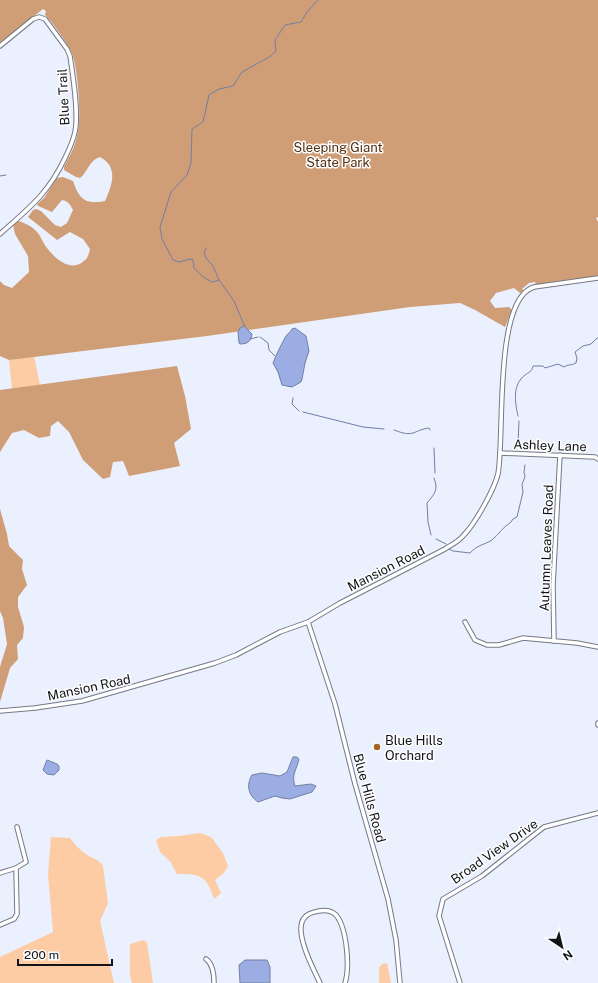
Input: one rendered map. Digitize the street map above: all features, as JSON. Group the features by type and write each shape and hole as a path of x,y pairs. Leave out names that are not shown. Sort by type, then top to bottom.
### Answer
{"street":[{"name":"Blue Trail","path":"0,46 33,19 39,17 43,18 67,49 70,56 76,110 75,133 71,145 46,191 0,234"},
{"name":"Mansion Road","path":"0,711 35,708 82,701 199,669 225,660 280,632 308,622 340,603 445,549 459,540 472,524 495,483 498,474 504,352 510,323 520,298 526,291 534,287 598,278"},
{"name":"Ashley Lane","path":"500,453 595,457 598,459"},
{"name":"Autumn Leaves Road","path":"554,641 554,578 560,455"},
{"name":"Blue Hills Road","path":"308,622 335,704 355,784 388,900 396,940 400,983"},
{"path":"466,622 475,640 487,645 499,645 522,638 598,647"},
{"name":"Broad View Drive","path":"460,983 439,916 443,899 482,876 544,827 598,814"},
{"path":"0,873 16,868 26,862 17,828"},
{"path":"0,925 14,919 17,914 16,868"},
{"path":"320,983 304,948 301,923 305,917 323,910 330,911 335,914 340,921 344,935 347,966 347,977 345,983"},
{"path":"206,959 210,962 214,975 214,983"}],"shaded area":[{"path":"34,356 40,385 12,389 9,360"},
{"path":"200,833 211,837 223,853 228,866 224,873 215,880 221,893 214,899 208,885 202,878 192,875 177,874 170,861 160,852 156,840 161,837"},
{"path":"51,837 70,838 82,851 98,860 103,866 108,903 100,921 114,983 0,983 0,957 53,932 48,874"},
{"path":"143,940 147,942 153,983 132,983 130,975 130,944"},
{"path":"387,963 391,983 379,983 379,968 382,964"}],"green space":[{"name":"Sleeping Giant State Park","path":"0,0 598,0 598,217 596,218 598,222 598,276 536,285 535,282 529,283 520,293 514,288 496,293 490,301 495,308 509,307 512,310 505,327 460,303 410,307 207,336 9,360 0,356 0,281 4,285 12,288 29,272 28,256 15,234 13,224 19,221 33,228 39,234 45,246 55,257 64,263 70,265 80,264 87,258 90,249 83,239 70,232 57,240 28,217 33,210 36,209 41,211 55,225 61,227 67,223 73,210 69,203 62,200 52,212 38,206 37,204 44,198 57,178 63,177 73,181 80,196 88,201 98,202 105,201 112,183 112,171 106,161 100,157 91,163 80,178 64,170 76,140 79,118 78,82 72,53 60,33 45,15 46,11 43,9 0,43"},
{"path":"177,366 185,396 191,429 174,443 180,466 129,476 123,461 113,462 110,477 103,479 83,460 69,432 58,421 51,426 50,436 39,438 24,430 12,433 0,452 0,390"},
{"path":"0,509 9,546 23,560 22,569 27,585 18,597 18,607 24,627 23,638 17,645 18,659 10,668 0,702 0,667 7,644 3,618 0,611"}],"water":[{"path":"244,326 252,334 252,336 247,343 240,344 238,332 240,328"},
{"path":"295,328 306,336 309,351 301,382 292,387 282,385 278,372 273,363 286,336 292,329"},
{"path":"293,757 297,757 299,759 294,775 295,786 311,784 316,786 312,792 290,799 275,796 258,802 249,790 249,782 252,775 262,773 280,776 287,772"},
{"path":"47,760 59,766 59,770 54,775 47,774 43,770"},
{"path":"245,960 267,960 270,967 270,983 240,983 239,965"}],"waterway":[{"path":"219,280 212,282 203,277 194,268 193,260 190,259 179,262 173,260 162,239 160,227 171,192 187,175 191,163 192,129 203,122 209,95 219,89 233,86 242,72 271,56 276,51 275,40 285,25 301,22 307,12 318,0"},
{"path":"0,176 6,175"},
{"path":"206,248 204,253 206,258 213,266 219,280 234,301 245,327"},
{"path":"250,339 258,337"},
{"path":"260,337 268,343 269,350 275,356"},
{"path":"518,416 515,400 516,389 521,379 531,371 533,366 543,366 545,368 558,364 564,367 574,364 576,363 577,358 575,352 583,346 591,344 598,338"},
{"path":"293,398 292,404 299,411"},
{"path":"303,412 363,427 384,429"},
{"path":"518,444 519,421"},
{"path":"394,430 408,434 426,428 429,428 430,430"},
{"path":"434,448 435,473"},
{"path":"449,549 453,551 470,553 492,540 513,519 517,517 523,492 522,484 525,477 525,465"},
{"path":"431,535 428,522 427,503 434,495 436,489 434,478"},
{"path":"436,539 446,544"}],"place":[{"name":"Blue Hills Orchard","path":"377,747"}]}
